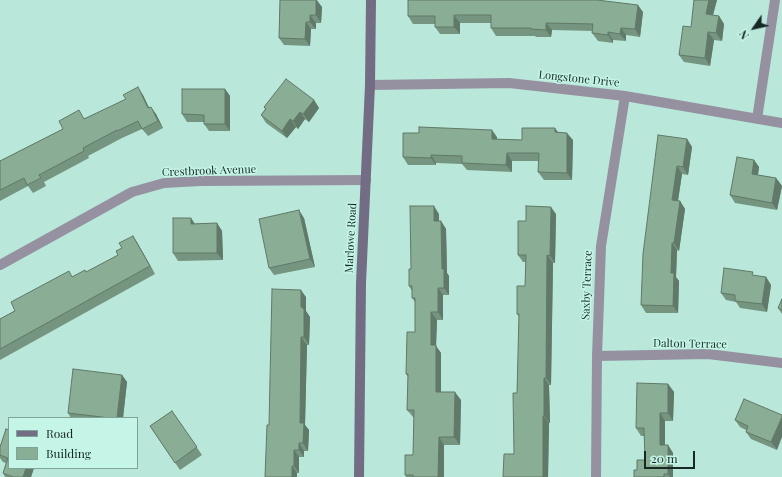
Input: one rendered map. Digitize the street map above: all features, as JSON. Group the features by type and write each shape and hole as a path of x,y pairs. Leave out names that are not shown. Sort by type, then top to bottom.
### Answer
{"street":[{"name":"Marlowe Road","path":"359,477 361,283 370,85 371,0"},
{"path":"757,119 774,0"},
{"name":"Longstone Drive","path":"370,85 509,83 625,96 782,123"},
{"name":"Saxby Terrace","path":"596,477 597,356 601,246 625,96"},
{"name":"Crestbrook Avenue","path":"0,265 132,192 164,183 200,181 366,180"},
{"name":"Dalton Terrace","path":"597,356 708,354 782,363"}],"building":[{"path":"280,0 316,0 316,15 310,15 310,22 306,22 305,39 279,38"},
{"path":"408,0 597,0 638,5 635,29 621,28 620,34 608,32 608,35 592,33 593,24 546,23 546,30 531,28 491,28 491,15 454,15 454,27 435,27 435,16 408,16"},
{"path":"694,0 709,0 706,14 719,16 716,33 708,32 705,58 679,55 683,26 691,27"},
{"path":"286,79 314,100 303,114 300,112 293,121 290,119 282,131 261,115 266,109 264,107"},
{"path":"138,87 148,108 151,107 158,121 142,129 138,121 117,130 83,148 84,151 39,175 41,178 27,185 24,178 0,190 0,161 63,129 59,121 79,110 84,119 126,99 123,95"},
{"path":"182,89 225,89 225,124 204,124 204,115 182,114"},
{"path":"419,127 492,130 492,139 522,140 522,128 555,128 555,132 567,133 567,173 538,172 539,153 507,153 506,165 462,163 462,156 431,155 431,158 403,157 403,133 419,133"},
{"path":"658,135 687,139 683,167 677,166 672,200 680,201 674,243 672,243 671,273 674,273 673,306 641,305 643,254"},
{"path":"737,157 754,160 752,174 776,178 772,203 730,195"},
{"path":"410,206 434,206 434,221 441,221 444,288 438,288 438,312 431,312 431,345 436,345 436,392 455,392 454,437 439,437 438,477 413,477 413,475 405,475 405,455 413,455 414,410 407,410 408,374 406,374 407,332 415,332 415,298 412,298 412,286 409,286 409,269 411,269"},
{"path":"526,206 551,207 550,256 547,255 546,378 544,378 543,477 503,477 504,454 514,454 513,393 517,393 519,314 517,314 517,286 525,286 526,255 518,255 518,221 526,221"},
{"path":"299,210 310,259 269,268 259,219"},
{"path":"173,218 191,218 191,224 217,223 217,253 173,253"},
{"path":"133,236 150,266 0,349 0,319 15,311 11,302 69,271 72,277 85,270 86,272 118,255 116,251 122,248 119,243"},
{"path":"724,268 753,272 752,275 766,277 762,304 735,301 735,295 721,293"},
{"path":"272,289 301,290 301,307 304,309 304,337 301,337 300,423 304,423 303,443 299,443 299,450 294,450 292,477 265,477 267,425 269,425"},
{"path":"782,299 782,310 778,308"},
{"path":"73,369 122,375 117,417 102,417 68,413"},
{"path":"637,383 668,384 668,413 660,413 660,445 668,445 668,474 664,474 664,477 634,477 634,470 637,470 637,460 645,460 644,428 636,428"},
{"path":"744,399 782,415 771,442 746,432 748,426 735,420"},
{"path":"172,411 197,447 175,463 150,426"},
{"path":"6,429 8,430 8,458 0,455 0,447"},
{"path":"8,458 8,469 26,469 23,477 13,477 3,473"}]}
